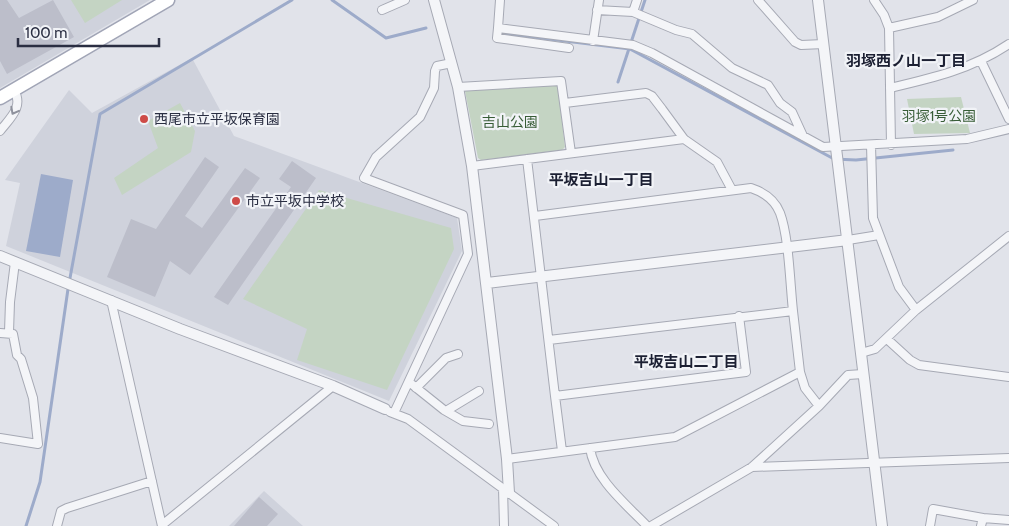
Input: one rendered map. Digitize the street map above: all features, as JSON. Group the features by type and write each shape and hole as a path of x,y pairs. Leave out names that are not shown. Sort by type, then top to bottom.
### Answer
{"main road":[{"path":"0,98 168,0"}],"street":[{"path":"382,10 405,0"},
{"path":"434,0 458,86 472,166 507,459 504,526"},
{"path":"500,0 498,31 563,43 593,41 633,45 652,53 823,147 891,145 967,139 1009,130"},
{"path":"593,41 599,0"},
{"path":"633,12 637,0"},
{"path":"758,0 795,42 800,44 824,44"},
{"path":"818,0 882,526"},
{"path":"874,0 884,15 889,28 891,145"},
{"path":"889,28 938,17 973,0"},
{"path":"597,10 633,12 676,30 692,34 732,68 768,85 780,103 792,112 803,136"},
{"path":"890,88 953,73 981,62 1009,44"},
{"path":"981,62 1009,119"},
{"path":"390,411 409,382 468,254 462,215 364,178 376,157 420,117 434,88 434,71 437,66 452,63"},
{"path":"458,86 561,81 570,153"},
{"path":"0,130 16,111 18,96 14,90"},
{"path":"565,103 646,93 657,103 684,139 717,162 732,190"},
{"path":"0,118 2,122 0,130"},
{"path":"472,166 684,139"},
{"path":"871,145 873,218 899,287 916,310"},
{"path":"527,159 562,452"},
{"path":"535,216 751,188 768,197 780,213 786,247 800,372 805,388 819,406"},
{"path":"487,283 879,236"},
{"path":"861,352 875,349 916,310 1009,236"},
{"path":"0,256 188,332 332,386 408,419 554,526"},
{"path":"9,332 10,302 15,262"},
{"path":"111,300 162,526 332,386"},
{"path":"549,340 793,310"},
{"path":"555,396 746,372 739,316"},
{"path":"0,333 9,332 13,334 17,355 24,368 33,398 38,444 0,438"},
{"path":"887,339 910,360 920,365 1009,377"},
{"path":"416,388 446,358 458,354"},
{"path":"507,459 675,437 800,372"},
{"path":"590,448 592,460 614,492 649,526 752,467 819,406 848,375 863,374"},
{"path":"409,382 446,411 463,420 489,424"},
{"path":"446,411 479,391"},
{"path":"752,467 1009,458"},
{"path":"57,526 62,511 67,508 152,481"},
{"path":"930,526 933,509 982,522 1009,520"}],"shaded area":[{"path":"0,0 150,0 0,88"},
{"path":"192,58 234,136 457,218 462,251 389,401 6,246 20,183 5,180 69,90 92,113"},
{"path":"264,491 303,526 229,526"}],"green space":[{"path":"71,0 122,0 85,23"},
{"name":"吉山公園","path":"555,85 558,87 565,147 562,150 481,160 478,158 465,91 468,89"},
{"name":"羽塚1号公園","path":"961,97 970,133 914,134 907,99"},
{"path":"180,103 195,131 191,152 122,195 114,178 158,148 148,121"},
{"path":"319,190 451,228 454,249 387,390 297,360 307,329 243,299"}],"water":[{"path":"41,174 73,180 60,257 26,251"}],"building":[{"path":"0,0 7,0 19,18 53,0 74,37 7,74 0,61"},
{"path":"205,157 219,167 185,216 202,228 245,168 260,178 190,275 170,261 155,297 107,277 131,219 156,229"},
{"path":"292,161 316,178 228,305 214,297 291,187 279,179"},
{"path":"259,497 278,514 267,526 234,526"}],"waterway":[{"path":"26,526 40,482 68,289 100,114 292,0"},
{"path":"332,0 386,38 426,28"},
{"path":"618,82 645,0"},
{"path":"500,33 630,49 834,159 856,160 953,150"}],"place":[{"name":"西尾市立平坂保育園","path":"144,119"},
{"name":"市立平坂中学校","path":"236,201"}],"district":[{"name":"羽塚西ノ山一丁目","path":"906,61"},
{"name":"平坂吉山一丁目","path":"601,180"},
{"name":"平坂吉山二丁目","path":"686,362"}]}
